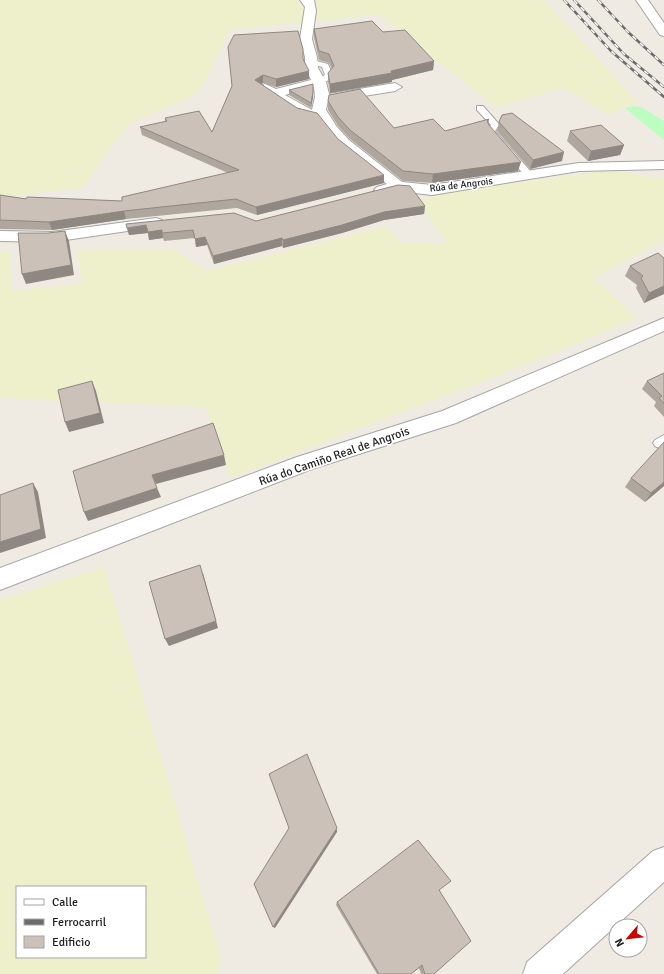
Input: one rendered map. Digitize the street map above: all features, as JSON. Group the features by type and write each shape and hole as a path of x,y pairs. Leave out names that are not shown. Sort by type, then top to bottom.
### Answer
{"street":[{"path":"306,0 310,2 312,8 306,26 306,37 311,68 322,89 322,100 319,110 347,147 389,177 398,186"},
{"path":"642,0 664,32"},
{"path":"319,82 269,91 303,112 323,117"},
{"path":"322,100 358,92 395,87"},
{"name":"Rúa de Angrois","path":"367,193 398,186 432,190 579,167 664,165"},
{"path":"0,236 52,237 170,222"},
{"name":"Rúa do Camiño Real de Angrois","path":"0,579 305,463 449,417 664,324"},
{"path":"539,974 664,862"}],"lane":[{"path":"480,108 495,125 491,131 529,175"}],"green space":[{"path":"0,0 544,0 637,101 609,115 564,88 496,107 378,15 230,29 199,93 127,125 83,188 0,197"},
{"path":"635,106 643,108 664,121 664,140 625,108"},
{"path":"613,170 664,179 664,240 593,278 638,318 507,372 230,478 206,407 0,398 0,251 9,252 12,291 82,283 76,250 173,249 206,271 387,226 400,243 447,244 418,200 472,188"},
{"path":"104,567 222,961 216,974 0,974 0,600"}],"building":[{"path":"372,21 383,32 405,30 434,61 391,71 392,73 330,84 328,73 334,66 329,54 319,51 314,29"},
{"path":"298,31 303,49 303,59 309,71 276,79 263,75 255,80 297,108 317,113 338,139 384,175 256,207 236,199 124,211 49,222 0,220 0,195 26,199 27,197 122,201 122,197 239,170 140,127 167,121 165,118 199,111 212,132 232,86 228,47 234,35"},
{"path":"313,84 311,103 289,90"},
{"path":"360,89 394,128 433,119 445,131 489,119 487,121 489,125 521,162 433,174 403,171 350,130 338,117 328,101 329,95"},
{"path":"512,113 564,152 533,160 499,122 502,115"},
{"path":"601,125 624,145 591,151 570,131"},
{"path":"398,185 410,186 425,206 384,212 342,225 283,240 282,238 213,256 205,237 195,239 193,230 162,233 162,230 148,232 146,225 127,228 126,224 234,213 256,221"},
{"path":"65,231 71,265 22,274 18,233 48,233"},
{"path":"658,253 664,258 664,286 649,293 641,278 643,276 630,266"},
{"path":"664,373 664,404 659,398 662,396 647,381"},
{"path":"92,381 100,413 65,422 58,390"},
{"path":"213,423 224,455 152,475 157,488 84,512 73,471"},
{"path":"664,442 664,482 651,493 631,478"},
{"path":"33,483 41,529 0,542 0,495"},
{"path":"200,565 216,621 165,639 149,582"},
{"path":"307,754 337,828 273,927 254,884 289,828 269,774"},
{"path":"418,840 451,881 439,890 471,941 434,974 425,974 422,965 411,974 379,974 337,902"}],"railway":[{"path":"564,0 611,51 664,97"},
{"path":"574,0 624,54 664,87"},
{"path":"598,0 628,32 664,65"}]}
